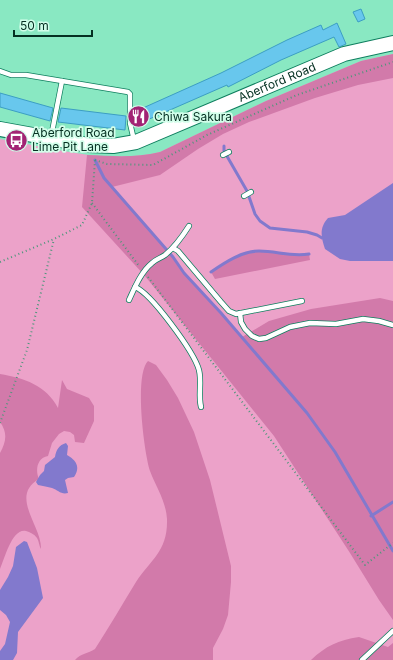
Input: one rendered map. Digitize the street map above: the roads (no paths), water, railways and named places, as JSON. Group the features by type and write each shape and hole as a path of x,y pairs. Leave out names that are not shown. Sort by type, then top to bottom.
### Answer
{"main road":[{"name":"Aberford Road","path":"0,129 88,145 113,146 136,142 344,54 393,42"}],"lane":[{"path":"0,71 11,75 26,75 128,92 130,94 130,123 133,136"},
{"path":"50,138 62,81"},
{"path":"222,155 229,152"},
{"path":"244,196 251,192"},
{"path":"129,300 144,272 152,262 173,248 189,226"},
{"path":"173,248 178,251 229,311 236,314 302,301"},
{"path":"135,287 140,289 148,296 165,316 190,352 199,372 201,407"},
{"path":"240,313 241,322 245,329 252,336 259,339 266,338 290,327 310,323 336,324 364,319 393,325"},
{"path":"362,660 393,631"}],"waterway":[{"path":"224,146 224,151 247,191 255,214 260,221 270,228 307,232 322,238"},
{"path":"95,160 104,178 173,257 184,273 221,313 307,413 335,452 393,551"},
{"path":"211,272 234,258 246,253 266,251 296,255 309,254"},
{"path":"371,516 393,502"}],"place":[{"name":"Chiwa Sakura","path":"139,117"},
{"name":"Aberford Road Lime Pit Lane","path":"16,140"}]}
